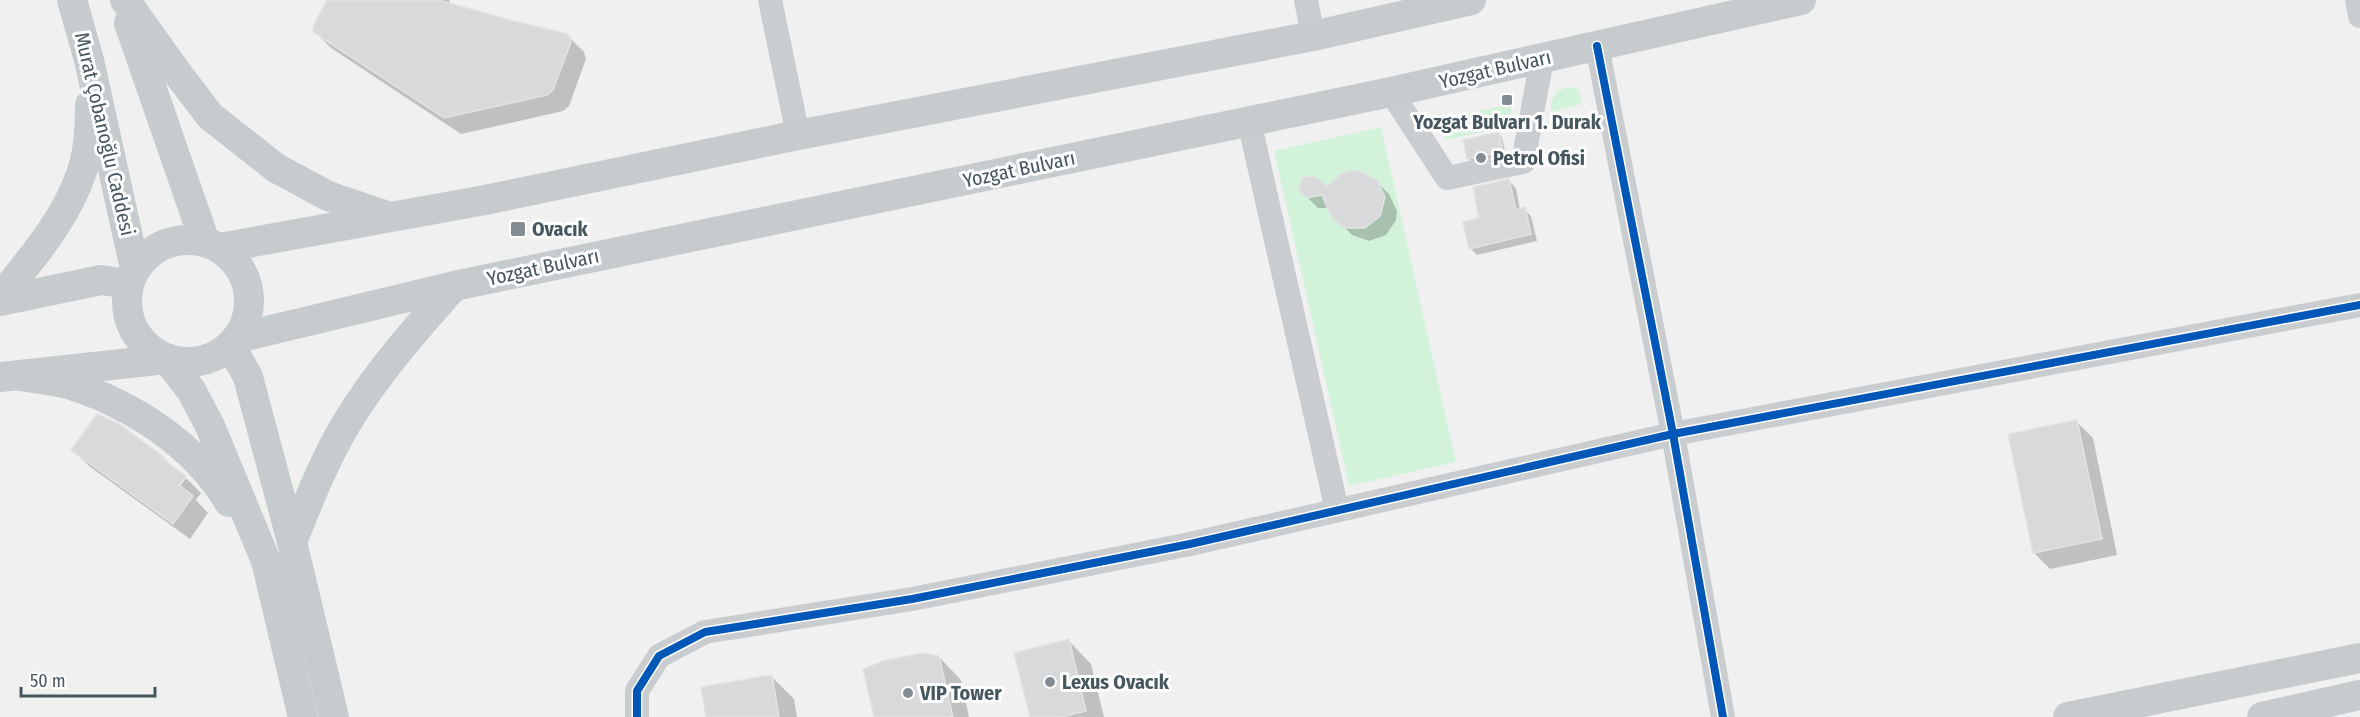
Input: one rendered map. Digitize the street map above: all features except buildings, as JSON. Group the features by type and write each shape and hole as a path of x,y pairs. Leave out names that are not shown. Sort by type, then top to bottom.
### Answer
{"main road":[{"name":"Murat Çobanoğlu Caddesi","path":"72,0 89,60 132,276"},
{"path":"123,0 210,116 276,168 328,196 390,217"},
{"path":"11,377 167,359 202,361 222,353 234,342 246,325 249,310 249,287 240,267 213,245 123,0"},
{"path":"303,717 266,561 210,426 191,390 167,359 143,343 132,326 127,305 132,276 149,254 163,244 185,239 213,245 485,200 798,135 1313,36 1471,0"},
{"name":"Yozgat Bulvarı","path":"234,342 454,286 1391,92 1801,0"},
{"path":"0,300 58,220 82,174 90,129 89,60"},
{"path":"0,300 132,276"},
{"path":"291,542 326,460 345,425 402,345 454,286"},
{"path":"234,342 248,377 334,717"},
{"path":"11,377 69,384 107,399 160,430 194,456 221,488 266,561"},
{"path":"2068,717 2360,658"},
{"path":"2262,717 2360,695"}],"street":[{"path":"770,0 798,135"},
{"path":"1306,0 1313,36"},
{"path":"2356,0 2360,16"},
{"path":"1597,46 1673,434 1723,717"},
{"path":"1391,92 1447,178 1523,162 1542,58"},
{"path":"1249,122 1337,510"},
{"path":"637,717 637,691 660,656 705,632 912,599 1190,544 1673,434 2360,305"}],"green space":[{"path":"1569,87 1579,89 1582,104 1551,112 1551,103 1556,91"},
{"path":"1512,104 1509,126 1446,140 1436,120"},
{"path":"1381,127 1456,462 1349,486 1274,151"}],"cycle path":[{"path":"1597,46 1673,434 1723,717"},
{"path":"637,717 637,691 659,656 705,632 912,599 1190,544 1673,434 2360,305"}],"place":[{"name":"Yozgat Bulvarı 1. Durak","path":"1507,100"},
{"name":"Petrol Ofisi","path":"1481,158"},
{"name":"Ovacık","path":"518,229"},
{"name":"Lexus Ovacık","path":"1050,682"},
{"name":"VIP Tower","path":"908,693"}]}
